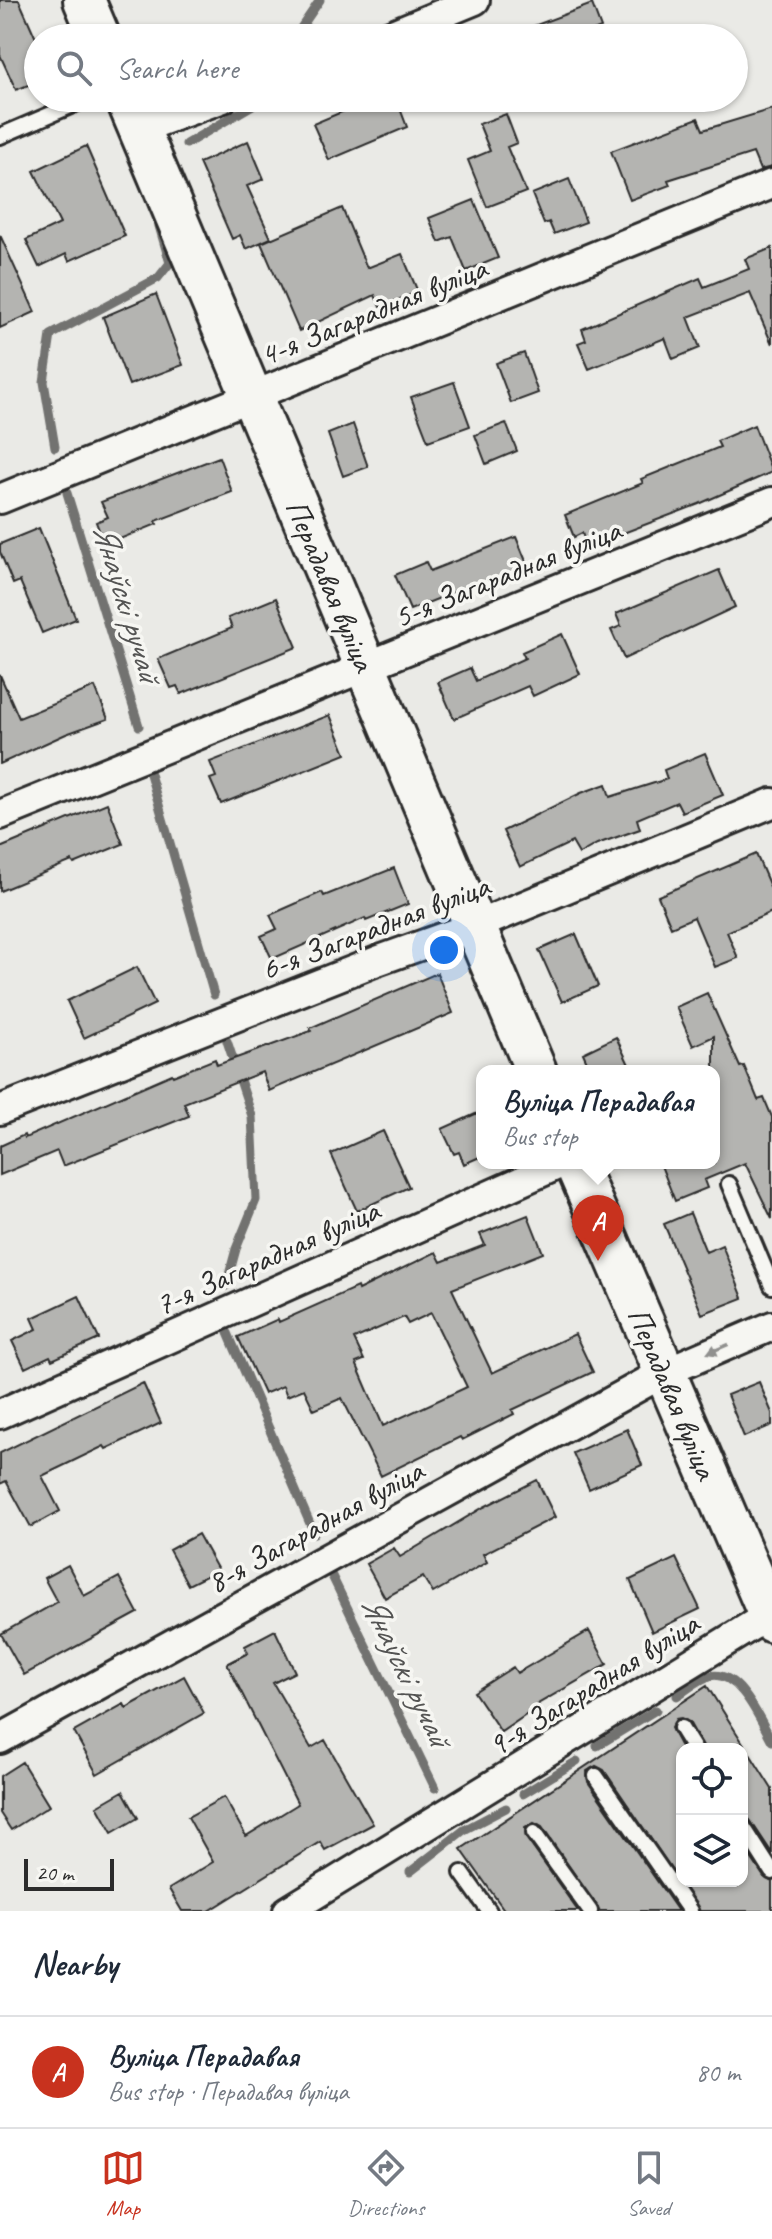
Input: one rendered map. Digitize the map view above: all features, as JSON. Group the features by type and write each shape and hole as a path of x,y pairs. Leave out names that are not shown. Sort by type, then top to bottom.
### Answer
{"street":[{"path":"84,0 94,24"},
{"path":"417,24 475,0"},
{"name":"Перадавая вуліца","path":"132,113 533,1065"},
{"name":"4-я Загарадная вуліца","path":"0,499 772,184"},
{"name":"5-я Загарадная вуліца","path":"0,815 772,502"},
{"name":"6-я Загарадная вуліца","path":"0,1110 377,961 475,926 772,803"},
{"name":"7-я Загарадная вуліца","path":"0,1414 549,1169"},
{"name":"Перадавая вуліца","path":"578,1169 771,1618"},
{"name":"8-я Загарадная вуліца","path":"0,1739 663,1373 772,1326"},
{"name":"9-я Загарадная вуліца","path":"288,1911 771,1618"}],"lane":[{"path":"0,136 56,112"},
{"path":"729,1184 772,1286"},
{"path":"681,1728 690,1743"},
{"path":"596,1776 690,1911"},
{"path":"534,1833 590,1911"},
{"path":"748,1834 772,1872"},
{"path":"462,1873 489,1911"}],"building":[{"path":"0,0 19,0 30,24 24,24 24,87 16,90 0,55"},
{"path":"592,4 600,24 539,24"},
{"path":"772,109 772,167 760,170 753,153 668,180 670,185 630,200 611,151 698,118 703,130"},
{"path":"342,112 401,112 407,127 329,160 313,124"},
{"path":"506,114 517,143 507,147 526,192 487,207 468,160 490,151 479,124"},
{"path":"248,141 264,179 247,186 271,238 246,249 240,235 232,239 199,163"},
{"path":"86,146 125,236 69,261 66,254 39,267 26,240 60,224 34,171"},
{"path":"569,179 586,222 554,234 549,222 544,224 532,194"},
{"path":"474,200 498,258 466,271 452,237 439,242 429,218"},
{"path":"342,208 367,268 402,254 418,292 380,307 375,295 299,331 261,243"},
{"path":"0,235 35,312 0,328"},
{"path":"772,248 772,344 750,293 688,317 700,348 673,359 665,338 589,369 578,343 586,340 582,329 700,278 704,287 749,269 745,259"},
{"path":"156,294 183,365 129,385 103,317"},
{"path":"524,353 538,393 511,403 496,363"},
{"path":"454,382 470,426 428,441 411,397"},
{"path":"506,423 517,451 486,464 475,435"},
{"path":"353,424 368,467 343,476 328,434"},
{"path":"754,425 772,472 587,547 582,533 574,537 565,515 643,483 641,479 720,447 717,441"},
{"path":"219,457 232,492 156,521 157,524 105,545 96,522 108,517 101,502"},
{"path":"39,528 76,619 42,633 20,581 13,584 0,552 0,544"},
{"path":"516,537 530,571 484,588 482,581 410,610 395,575 426,562 430,571"},
{"path":"719,570 735,607 624,659 611,630 621,626 616,614"},
{"path":"276,598 297,647 181,694 177,686 171,688 158,659 232,628 228,618"},
{"path":"562,634 580,674 533,696 528,686 454,719 438,682 470,668 476,681 525,658 522,652"},
{"path":"0,675 19,718 95,687 108,719 0,764"},
{"path":"330,715 346,754 221,804 210,779 216,777 210,762"},
{"path":"705,753 723,795 682,812 677,802 637,819 640,829 597,844 579,854 572,842 520,867 503,831 606,784 610,797 667,779 664,770"},
{"path":"107,803 123,844 0,891 0,848"},
{"path":"756,854 772,891 772,912 727,932 738,958 715,967 694,917 671,927 658,896"},
{"path":"394,868 408,904 366,921 365,918 272,959 261,936 277,929 270,915 322,892 324,896"},
{"path":"576,934 598,986 562,1002 539,950"},
{"path":"137,967 155,1004 84,1038 67,1001"},
{"path":"437,973 453,1013 269,1091 262,1072 184,1103 189,1116 63,1166 57,1151 0,1175 0,1146 172,1074 215,1059 217,1065 311,1031 310,1028"},
{"path":"707,993 740,1067 744,1066 758,1100 764,1098 772,1117 772,1219 745,1163 704,1180 707,1188 675,1201 662,1169 720,1169 720,1065 714,1065 714,1036 693,1046 676,1007"},
{"path":"616,1037 629,1065 588,1065 583,1053"},
{"path":"476,1114 476,1159 464,1164 459,1152 454,1154 442,1129"},
{"path":"383,1131 409,1187 357,1211 331,1154"},
{"path":"690,1213 706,1252 722,1245 743,1298 702,1314 664,1224"},
{"path":"528,1215 543,1253 452,1289 492,1373 575,1334 593,1372 512,1410 514,1414 462,1440 460,1437 381,1476 342,1398 314,1410 304,1389 287,1396 283,1386 264,1394 238,1337 357,1287 358,1290 436,1252 441,1262 485,1245 480,1234","holes":["431,1313 467,1387 383,1426 356,1363 364,1360 354,1339 404,1317 408,1324"]},
{"path":"79,1296 99,1339 52,1360 50,1356 25,1368 12,1341 37,1329 32,1318"},
{"path":"759,1382 772,1413 772,1425 744,1437 727,1395"},
{"path":"143,1383 161,1423 42,1476 60,1511 31,1527 6,1481 0,1484 0,1453"},
{"path":"627,1429 642,1465 589,1489 573,1453"},
{"path":"537,1480 555,1517 483,1554 487,1562 433,1593 423,1577 385,1598 366,1564 394,1548 400,1557 484,1507"},
{"path":"198,1534 218,1570 188,1585 169,1550"},
{"path":"676,1558 700,1609 652,1632 630,1580"},
{"path":"68,1565 84,1596 119,1577 138,1613 24,1675 1,1634 57,1602 44,1578"},
{"path":"275,1630 295,1672 273,1683 311,1748 325,1740 373,1824 325,1850 320,1842 209,1911 182,1911 169,1889 213,1862 188,1817 224,1797 246,1836 298,1804 227,1664 248,1653 245,1646"},
{"path":"589,1631 607,1664 538,1704 501,1732 474,1692 513,1667 517,1673"},
{"path":"184,1676 204,1713 97,1774 74,1732"},
{"path":"707,1686 743,1743 701,1743 689,1722 681,1718 676,1719 671,1728 679,1743 676,1743 676,1876 604,1770 596,1766 587,1771 588,1782 678,1911 600,1911 542,1827 534,1823 525,1828 526,1838 578,1911 505,1911 461,1849"},
{"path":"748,1751 772,1789 772,1853 750,1820"},
{"path":"22,1762 49,1806 11,1830 0,1813 0,1776"},
{"path":"123,1791 138,1818 112,1833 97,1806"},
{"path":"748,1853 764,1877 772,1882 772,1911 700,1911 684,1887 748,1887"}],"waterway":[{"name":"Янаўскі ручай","path":"304,24 320,0"},
{"name":"Янаўскі ручай","path":"186,144 241,112"},
{"name":"Янаўскі ручай","path":"55,447 44,382 51,335 158,278 170,263 159,226"},
{"name":"Янаўскі ручай","path":"67,493 139,726"},
{"name":"Янаўскі ручай","path":"148,767 214,995"},
{"name":"Янаўскі ручай","path":"226,1286 236,1249 256,1200 252,1116 227,1041"},
{"name":"Янаўскі ручай","path":"228,1333 314,1533"},
{"name":"Янаўскі ручай","path":"331,1574 435,1788"},
{"path":"677,1696 710,1676 730,1680 755,1709 772,1741"},
{"path":"597,1746 656,1710"},
{"path":"523,1794 577,1761"},
{"name":"Янаўскі ручай","path":"410,1872 464,1830 506,1808"}],"place":[{"name":"Вуліца Перадавая","path":"598,1261"}]}
